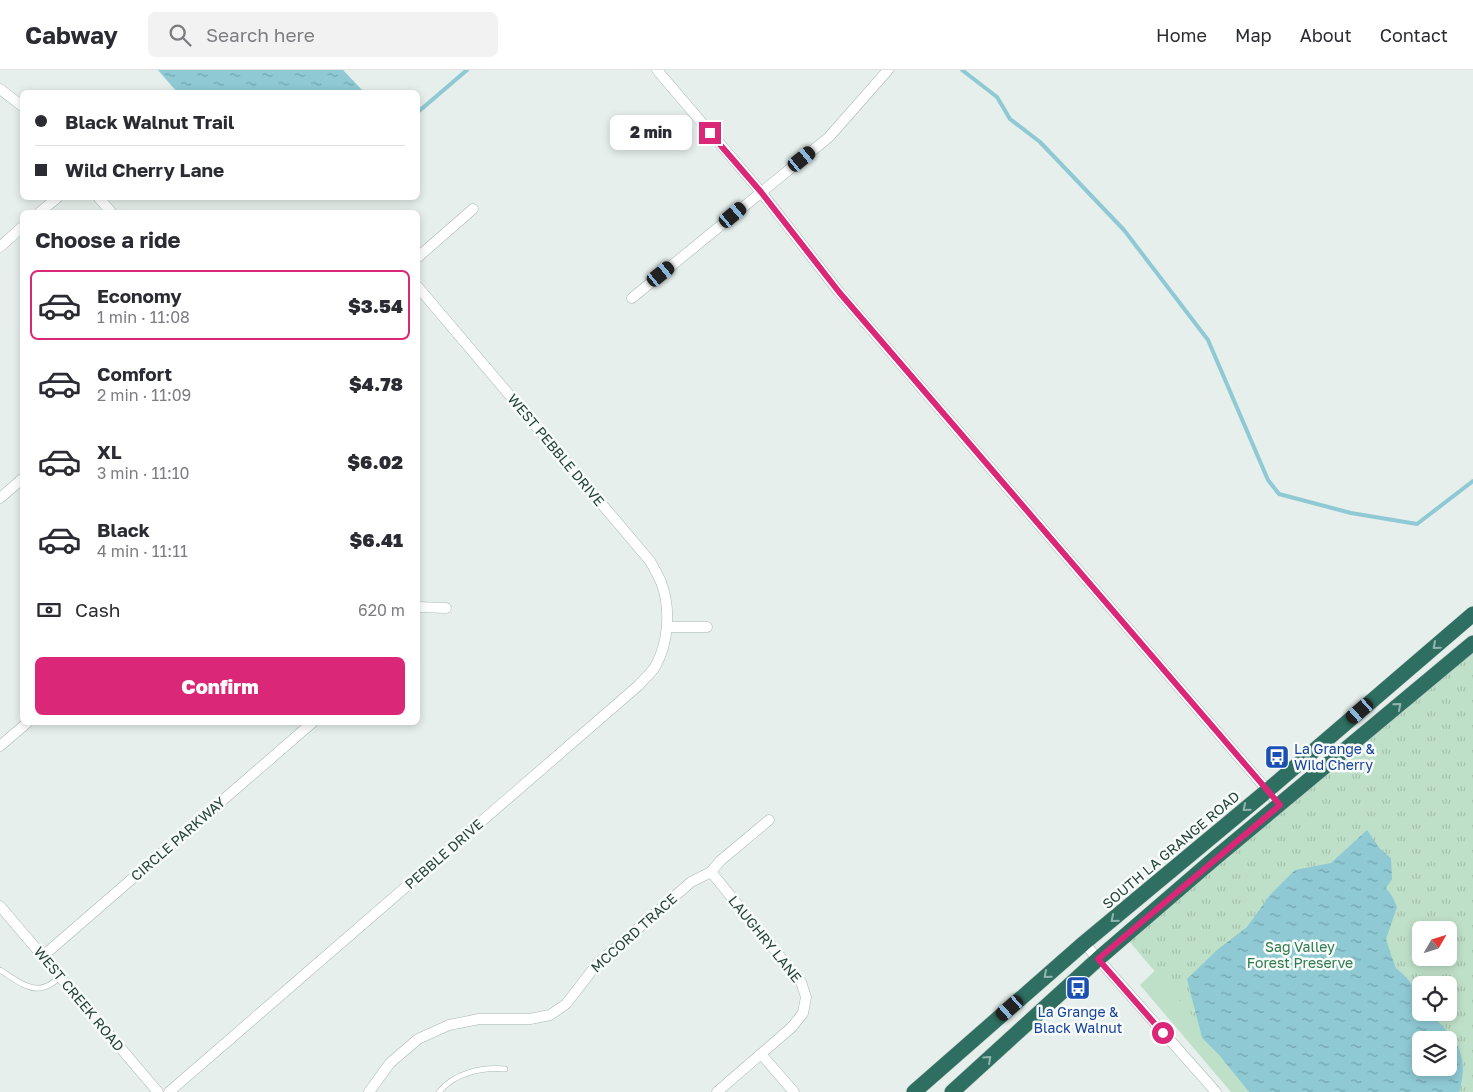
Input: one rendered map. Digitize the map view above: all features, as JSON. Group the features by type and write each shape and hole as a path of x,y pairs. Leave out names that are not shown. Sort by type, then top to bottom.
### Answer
{"highway":[{"name":"SOUTH LA GRANGE ROAD","path":"914,1092 1084,944 1268,790 1473,614"},
{"path":"952,1092 1098,959 1473,643"}],"street":[{"path":"657,70 761,192 839,292 1280,805"},
{"path":"632,298 829,137 888,70"},
{"path":"0,89 20,104"},
{"path":"42,210 55,200"},
{"path":"101,200 109,210"},
{"path":"420,255 473,209"},
{"path":"0,247 20,229"},
{"name":"WEST PEBBLE DRIVE","path":"420,289 650,561 661,582 667,607 667,627"},
{"path":"0,498 20,481"},
{"path":"420,608 446,608"},
{"path":"667,627 707,627"},
{"name":"PEBBLE DRIVE","path":"169,1092 640,685 655,667 663,647 667,627"},
{"path":"0,746 24,725"},
{"name":"CIRCLE PARKWAY","path":"42,956 310,725"},
{"name":"MCCORD TRACE","path":"368,1092 390,1063 418,1039 449,1025 479,1019 530,1019 550,1014 566,1004 597,964 691,882 711,872 720,861 769,820"},
{"name":"LAUGHRY LANE","path":"711,872 801,982 806,997 803,1013 792,1027 717,1092"},
{"name":"WEST CREEK ROAD","path":"0,906 158,1092"},
{"path":"1084,944 1216,1092"},
{"path":"761,1054 794,1092"}],"lane":[{"path":"0,970 35,989 46,987 60,977"},
{"path":"439,1092 445,1085 469,1073 490,1068 505,1069"}],"green space":[{"name":"Sag Valley Forest Preserve","path":"1473,651 1473,1092 1257,1092 1129,941"},
{"path":"1168,958 1187,979 1202,1038 1219,1055 1249,1092 1231,1092 1140,985"}],"water":[{"path":"158,70 343,70 362,90 175,90"},
{"path":"1367,830 1380,849 1391,858 1392,879 1386,888 1397,907 1386,939 1396,968 1412,985 1412,1021 1438,1021 1447,1031 1412,1031 1412,1076 1457,1076 1457,1045 1463,1065 1459,1092 1249,1092 1219,1055 1202,1038 1187,979 1217,950 1247,927 1270,895 1295,870 1331,863"}],"waterway":[{"path":"420,110 467,70"},
{"path":"962,70 997,97 1010,119 1040,142 1124,230 1208,340 1268,480 1279,494 1351,513 1417,524 1473,481"}],"place":[{"name":"La Grange & Wild Cherry","path":"1277,757"},
{"name":"La Grange & Black Walnut","path":"1078,988"}],"route":[{"path":"710,133 761,192 839,292 1280,805 1098,959 1163,1033"}]}
